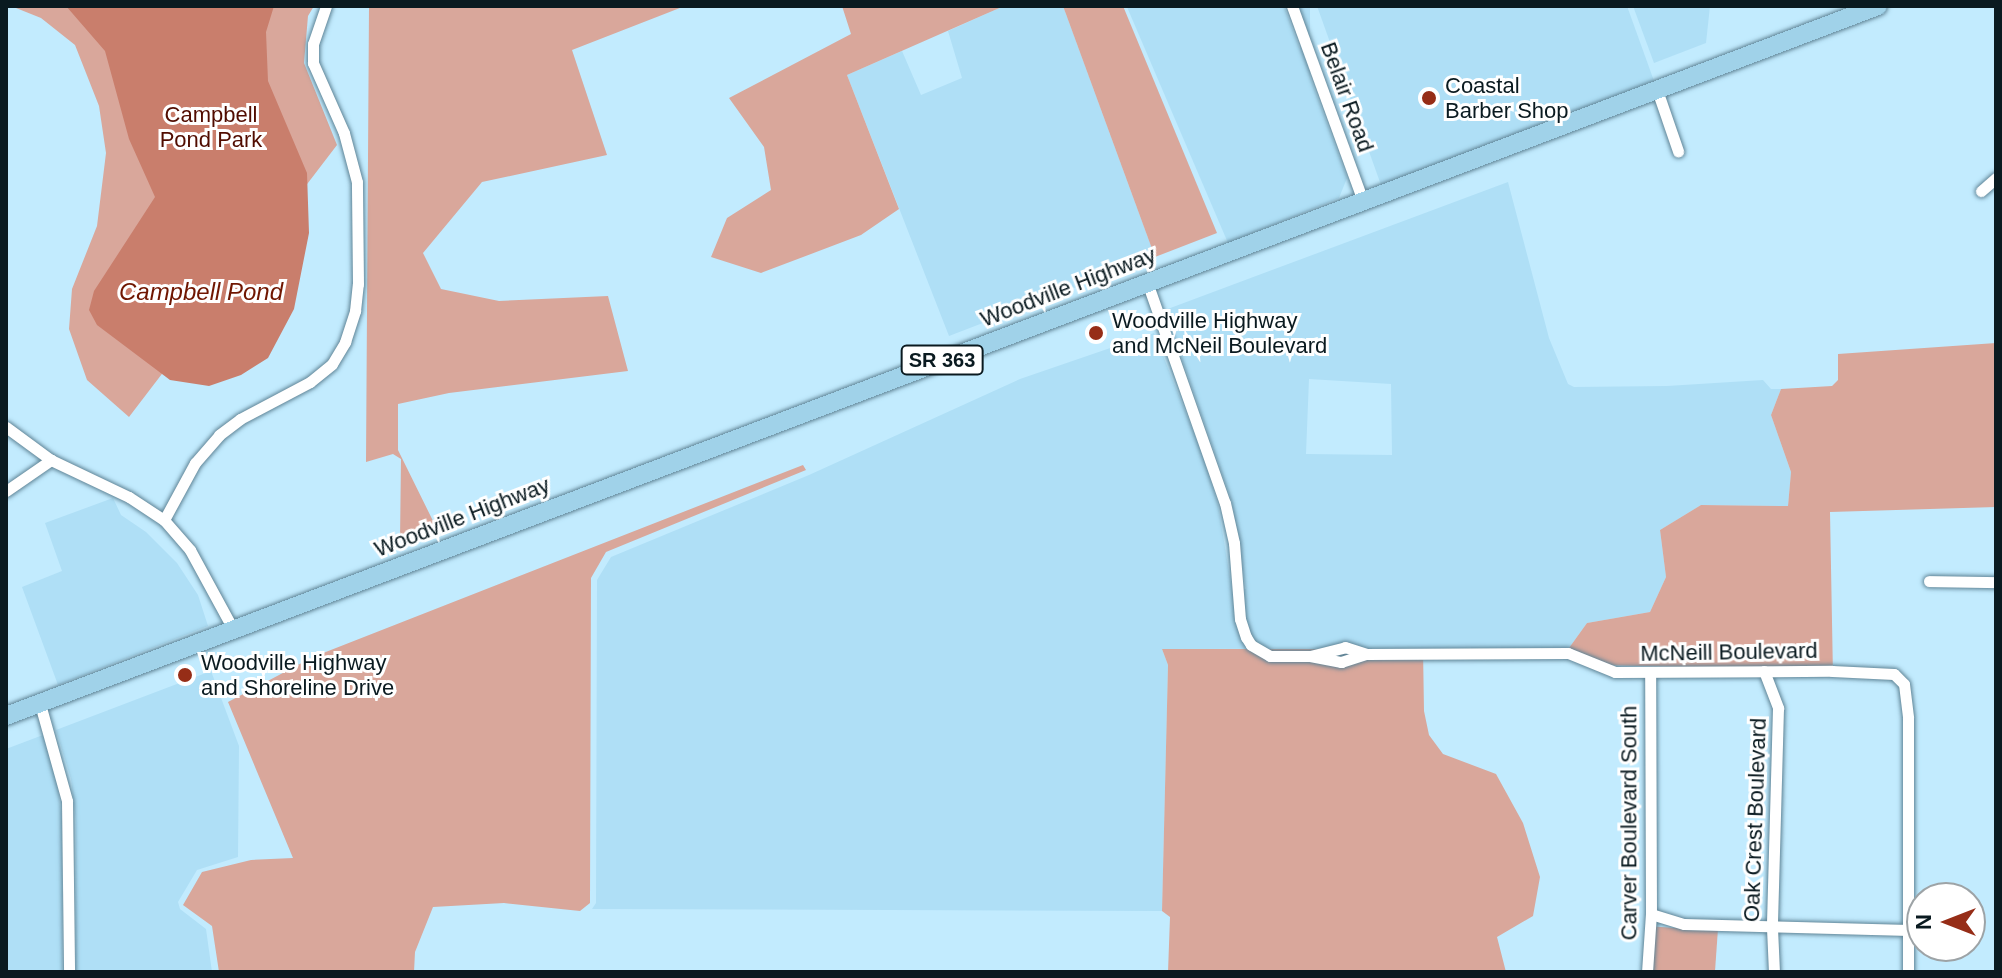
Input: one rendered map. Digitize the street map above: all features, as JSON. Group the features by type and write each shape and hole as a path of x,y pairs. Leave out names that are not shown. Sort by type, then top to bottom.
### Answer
{"main road":[{"name":"Woodville Highway","path":"6,716 1878,6"}],"street":[{"path":"164,520 195,463 219,435 240,419 310,382 332,364 345,342 358,284 357,182 344,133 313,63 313,44 326,6"},
{"name":"Belair Road","path":"1292,6 1363,201"},
{"path":"1657,90 1678,151"},
{"path":"1981,191 1996,178"},
{"name":"McNeill Boulevard","path":"1147,282 1225,503 1237,570 1240,619 1251,645 1270,656 1310,656 1341,662 1366,654 1568,653 1615,672 1879,672 1902,679 1908,718 1906,882"},
{"path":"6,427 51,460 116,490 164,520 190,550 233,629"},
{"path":"6,491 51,460"},
{"path":"1929,581 1996,582"},
{"name":"Oak Crest Boulevard","path":"1764,671 1777,697 1778,708 1772,928 1774,972"},
{"name":"Carver Boulevard South","path":"1647,972 1651,914 1650,674"},
{"path":"40,704 67,801 69,972"},
{"path":"1651,914 1684,924 1906,930"}],"shaded area":[{"path":"1004,6 1063,6 1155,257 949,336 847,75 902,51 921,95 962,78 948,31"},
{"path":"1284,6 1347,178 1339,198 1228,243 1127,7"},
{"path":"1300,6 1310,6 1310,188 1300,188"},
{"path":"1317,6 1627,6 1654,81 1381,185"},
{"path":"1633,6 1710,6 1706,43 1654,63"},
{"path":"1508,182 1549,338 1568,384 1574,387 1667,386 1763,380 1771,389 1781,389 1771,415 1791,472 1788,506 1701,505 1660,530 1666,577 1650,612 1587,623 1569,648 1162,649 1168,665 1162,911 592,909 596,903 597,580 611,557 809,475 1020,379 1154,333 1203,456 1218,505 1232,590 1246,589 1232,502 1165,310","holes":["1309,379 1391,384 1392,455 1306,454"]},
{"path":"113,498 121,515 146,532 177,563 198,595 208,626 58,685 22,587 62,571 45,523"},
{"path":"211,671 239,746 238,857 197,870 178,902 180,909 206,929 212,972 76,972 76,821 71,779 56,730"},
{"path":"43,735 57,782 62,821 62,972 6,972 6,749"}],"green space":[{"name":"Campbell Pond","path":"11,6 314,6 308,16 304,63 337,145 129,417 87,380 69,329 72,289 97,226 106,153 99,106 75,45 41,18"},
{"path":"369,6 685,6 572,50 607,155 482,182 423,253 441,289 499,301 608,296 628,371 449,393 398,404 398,450 436,527 400,540 401,459 393,454 366,462"},
{"path":"842,6 1004,6 847,75 899,209 861,235 761,273 711,257 727,218 771,190 764,147 729,98 851,34"},
{"path":"1063,6 1123,6 1217,233 1155,257"},
{"path":"1996,343 1996,507 1830,512 1833,676 1776,669 1596,665 1569,648 1587,623 1650,612 1666,577 1660,530 1701,505 1788,506 1791,472 1771,415 1781,389 1832,386 1838,380 1838,354"},
{"path":"803,465 806,470 606,552 591,578 590,903 580,911 504,903 433,907 415,952 414,972 219,972 212,926 183,905 202,872 251,860 293,858 228,702 313,657"},
{"path":"1162,649 1423,649 1424,711 1429,735 1443,754 1496,774 1523,823 1540,877 1533,916 1497,937 1506,972 1168,972 1170,917 1162,911 1168,665"},
{"path":"1647,926 1718,931 1715,972 1644,972"}],"water":[{"name":"Campbell Pond","path":"66,6 274,6 266,32 268,81 307,173 309,233 294,309 268,358 241,375 209,386 170,380 97,325 89,310 94,291 155,197 129,139 105,51"}],"place":[{"name":"Coastal Barber Shop","path":"1429,98"},
{"name":"Woodville Highway and McNeil Boulevard","path":"1096,333"},
{"name":"Woodville Highway and Shoreline Drive","path":"185,675"}],"park label":[{"name":"Campbell Pond Park","path":"211,126"}]}
